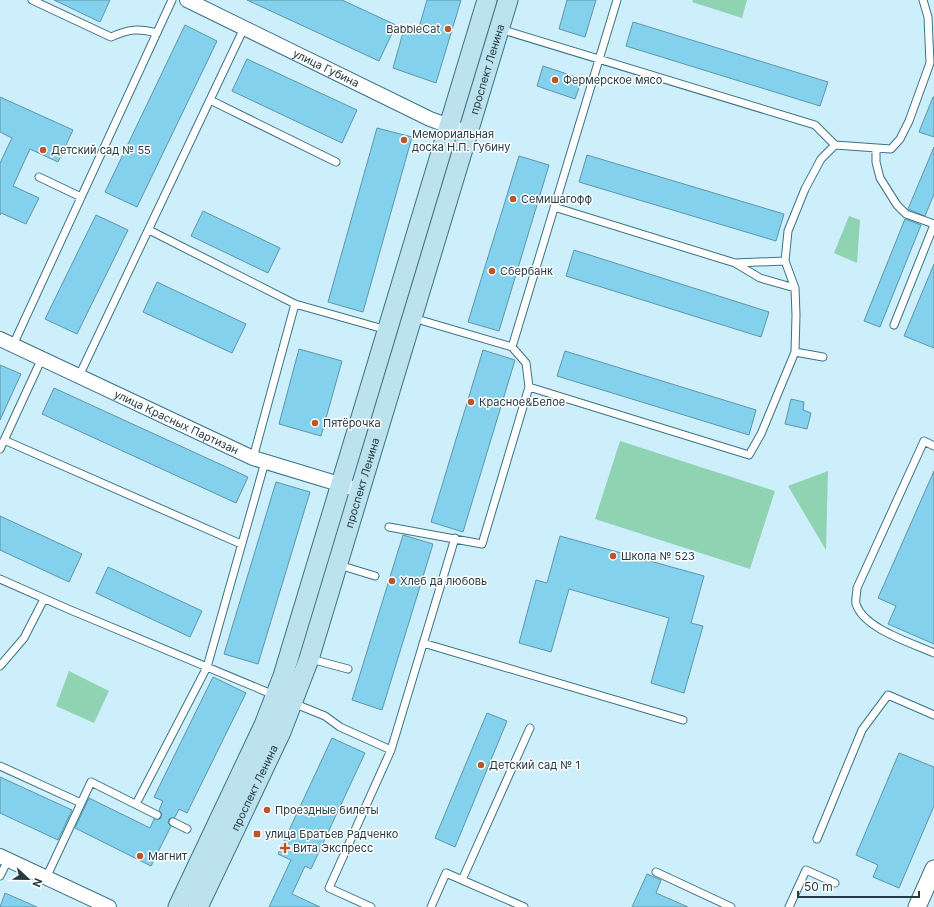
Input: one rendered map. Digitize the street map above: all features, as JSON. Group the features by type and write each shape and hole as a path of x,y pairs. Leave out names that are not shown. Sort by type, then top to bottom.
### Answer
{"main road":[{"name":"проспект Ленина","path":"198,907 268,760 341,484 487,0"},
{"name":"проспект Ленина","path":"178,907 264,725 284,699 308,659 508,0"}],"street":[{"name":"улица Губина","path":"187,0 430,119 468,133"},
{"name":"улица Красных Партизан","path":"6,342 259,460 359,490"},
{"path":"4,858 46,878 94,904 109,907"},
{"path":"917,907 934,869"}],"lane":[{"path":"32,0 111,37 125,31 141,29 157,33"},
{"path":"6,342 81,197 172,0"},
{"path":"512,347 617,0"},
{"path":"500,29 815,125 835,145 891,149 900,139 909,121 930,62 928,17 923,0"},
{"path":"79,376 244,28"},
{"path":"210,100 336,162"},
{"path":"529,387 750,455 761,434 795,352 795,288 785,261 788,232 805,189 821,159 835,145"},
{"path":"876,149 876,162 880,178 897,205 906,214 934,225 894,326"},
{"path":"39,177 81,197"},
{"path":"554,207 735,263 760,278 795,288"},
{"path":"149,230 295,304 387,330"},
{"path":"735,263 785,261"},
{"path":"136,804 207,667 241,544 295,304"},
{"path":"389,527 482,544 529,387 526,363 512,347 412,317"},
{"path":"795,352 823,357"},
{"path":"0,449 42,358"},
{"path":"4,440 241,544"},
{"path":"934,446 924,441 857,588 856,603 863,616 876,627 934,653"},
{"path":"371,907 329,888 391,750 455,538"},
{"path":"337,564 375,576"},
{"path":"0,579 44,599 325,716 340,727 391,750"},
{"path":"0,666 24,638 44,599"},
{"path":"423,643 683,720"},
{"path":"308,659 348,669"},
{"path":"817,839 862,730 888,695 934,715"},
{"path":"462,880 530,728"},
{"path":"0,766 81,803"},
{"path":"46,878 91,782 157,814"},
{"path":"173,822 187,829"},
{"path":"0,876 4,858"},
{"path":"789,907 806,870 835,883"},
{"path":"656,872 731,907"},
{"path":"431,907 446,873 524,907"}],"green space":[{"path":"693,0 747,0 742,18 692,2"},
{"path":"849,216 860,220 857,263 834,253"},
{"path":"620,441 775,491 750,569 595,519"},
{"path":"828,471 826,550 788,486"},
{"path":"69,671 109,691 94,723 56,706"}],"building":[{"path":"54,0 110,0 100,22"},
{"path":"247,0 342,0 396,25 379,61"},
{"path":"427,0 461,0 436,83 393,68 404,29 417,34"},
{"path":"567,0 596,0 585,37 559,29"},
{"path":"633,22 828,82 820,106 626,46"},
{"path":"185,25 217,41 137,207 105,192"},
{"path":"247,59 357,110 342,143 232,91"},
{"path":"543,66 582,79 575,99 537,86"},
{"path":"0,97 73,130 58,162 30,149 13,186 39,198 26,224 1,213 0,215 0,163 12,138 0,132"},
{"path":"934,97 934,137 919,132"},
{"path":"377,128 412,137 363,312 328,302"},
{"path":"934,147 934,194 925,216 908,209"},
{"path":"587,155 784,214 776,241 579,182"},
{"path":"519,156 549,165 499,331 468,322"},
{"path":"203,211 280,248 268,273 191,236"},
{"path":"96,215 128,230 77,334 45,319"},
{"path":"905,219 921,225 880,327 864,321"},
{"path":"574,250 769,312 761,337 566,276"},
{"path":"934,264 934,348 904,336"},
{"path":"157,282 246,324 232,353 143,312"},
{"path":"299,349 342,361 321,436 279,424"},
{"path":"483,350 515,360 463,532 431,522"},
{"path":"565,351 756,410 749,435 557,376"},
{"path":"0,365 21,374 0,420"},
{"path":"54,388 248,477 236,503 42,414"},
{"path":"791,399 804,402 803,410 811,413 807,429 785,424"},
{"path":"934,471 934,644 888,624 896,606 878,598"},
{"path":"276,482 310,492 258,664 224,654"},
{"path":"0,516 82,554 69,582 0,550"},
{"path":"403,535 433,544 382,710 352,700"},
{"path":"560,536 704,576 691,623 703,626 684,693 651,683 669,618 569,589 551,652 519,643 536,580 547,583"},
{"path":"108,567 202,611 190,637 96,593"},
{"path":"213,677 246,693 187,813 179,809 175,817 169,819 168,823 171,826 151,866 75,828 89,798 150,828 154,819 160,819 162,814 159,810 163,801 154,797"},
{"path":"487,713 507,721 455,847 435,838"},
{"path":"332,738 365,753 311,869 305,866 292,894 320,907 269,907 291,860 278,854"},
{"path":"899,753 934,767 934,806 899,888 873,877 878,865 856,855"},
{"path":"0,777 72,810 58,840 0,813"},
{"path":"647,874 661,880 656,893 688,907 632,907"},
{"path":"5,893 37,907 0,907"}],"place":[{"name":"BabbleCat","path":"448,29"},
{"name":"Фермерское мясо","path":"555,80"},
{"name":"Мемориальная доска Н.П. Губину","path":"404,140"},
{"name":"Детский сад № 55","path":"43,150"},
{"name":"Семишагофф","path":"513,199"},
{"name":"Сбербанк","path":"492,271"},
{"name":"Красное&Белое","path":"471,402"},
{"name":"Пятёрочка","path":"315,423"},
{"name":"Школа № 523","path":"613,556"},
{"name":"Хлеб да любовь","path":"392,581"},
{"name":"Детский сад № 1","path":"481,765"},
{"name":"Проездные билеты","path":"267,810"},
{"name":"улица Братьев Радченко","path":"257,834"},
{"name":"Вита Экспресс","path":"285,848"},
{"name":"Магнит","path":"140,856"}]}
